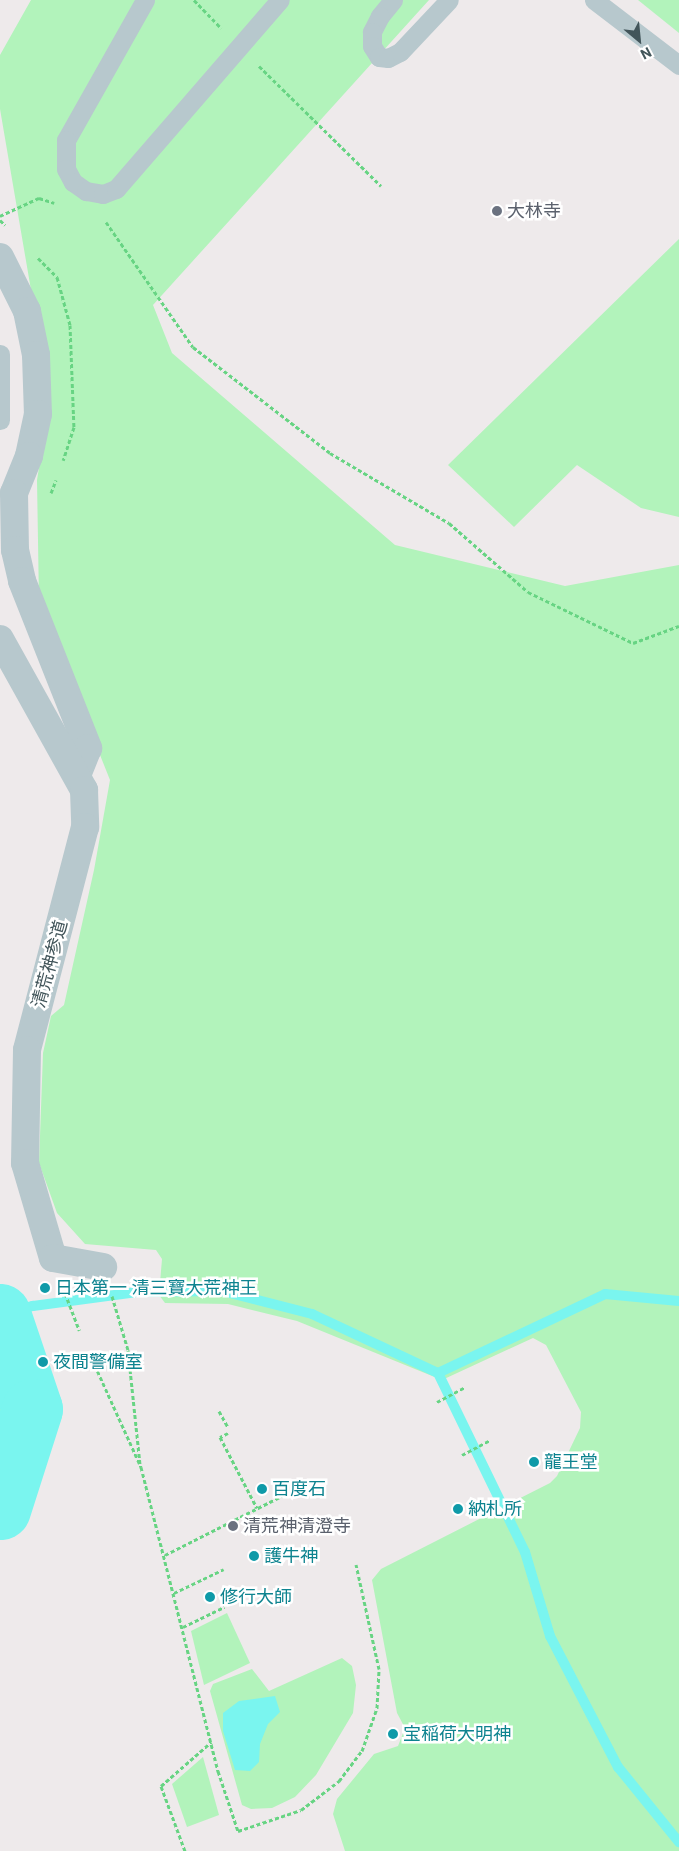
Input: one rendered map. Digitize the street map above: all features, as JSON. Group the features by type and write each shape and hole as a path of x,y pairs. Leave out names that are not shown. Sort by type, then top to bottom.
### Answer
{"street":[{"path":"0,257 26,311 36,355 38,414 29,456 14,493 12,520 22,582 88,748 77,775"},
{"name":"清荒神参道","path":"0,639 84,790 84,827 26,1050 25,1163 53,1258 103,1268"}],"lane":[{"path":"145,0 66,140 66,169 74,182 86,191 103,194 116,189 280,0"},
{"path":"393,0 380,16 372,32 372,46 379,57 388,58 400,52 449,0"},
{"path":"594,0 679,65"},
{"path":"0,354 0,420"}],"path":[{"path":"306,112 381,186"},
{"path":"0,216 39,198 57,204"},
{"path":"102,217 193,347 330,453 449,523 528,592 633,643 679,626"},
{"path":"0,220 6,226"},
{"path":"32,252 57,277 70,325 74,427 62,463"},
{"path":"48,497 59,472"},
{"path":"63,1285 79,1330"},
{"path":"116,1309 128,1350 141,1468"},
{"path":"92,1359 141,1468 165,1555 211,1741 238,1831 301,1810 338,1781 362,1751 377,1708 379,1669 356,1564"},
{"path":"437,1402 465,1387"},
{"path":"219,1412 228,1427"},
{"path":"228,1434 220,1437 257,1508"},
{"path":"462,1454 490,1440"},
{"path":"165,1555 282,1496"},
{"path":"174,1593 224,1568"},
{"path":"183,1627 224,1607"},
{"path":"185,1851 161,1786 211,1741"}],"green space":[{"path":"31,0 429,0 153,305 172,353 395,545 565,586 679,565 679,1851 345,1851 333,1814 337,1799 374,1754 398,1746 405,1728 397,1713 372,1580 381,1569 550,1483 557,1476 580,1428 581,1412 546,1345 533,1338 442,1380 297,1321 228,1304 165,1303 159,1295 162,1259 156,1250 85,1244 57,1213 39,1163 43,1053 51,1016 64,1005 94,870 110,780 39,602 37,480 50,401 0,109 0,55"},
{"path":"638,0 679,0 679,33"},
{"path":"679,239 679,517 641,508 577,465 514,527 448,465"},
{"path":"0,1355 16,1421 0,1466"},
{"path":"227,1613 250,1663 204,1685 191,1631"},
{"path":"342,1658 352,1666 356,1685 353,1713 316,1775 295,1797 272,1808 251,1809 242,1805 210,1691 213,1684 252,1669 269,1691"},
{"path":"203,1757 219,1815 187,1827 172,1784"}],"water":[{"path":"275,1696 280,1712 268,1724 260,1744 259,1762 250,1771 235,1770 223,1731 223,1713 239,1701"}],"waterway":[{"path":"0,1314 33,1306 137,1292 222,1291 312,1314 438,1373 525,1552 550,1636 618,1767 679,1842"},
{"path":"438,1373 605,1294 679,1301"},
{"path":"0,1314 32,1409 0,1509"}],"place":[{"name":"大林寺","path":"497,211"},
{"name":"日本第一 清三寶大荒神王","path":"45,1288"},
{"name":"夜間警備室","path":"43,1362"},
{"name":"龍王堂","path":"534,1462"},
{"name":"百度石","path":"262,1489"},
{"name":"納札所","path":"458,1509"},
{"name":"清荒神清澄寺","path":"233,1526"},
{"name":"護牛神","path":"254,1556"},
{"name":"修行大師","path":"210,1597"},
{"name":"宝稲荷大明神","path":"393,1734"}]}
